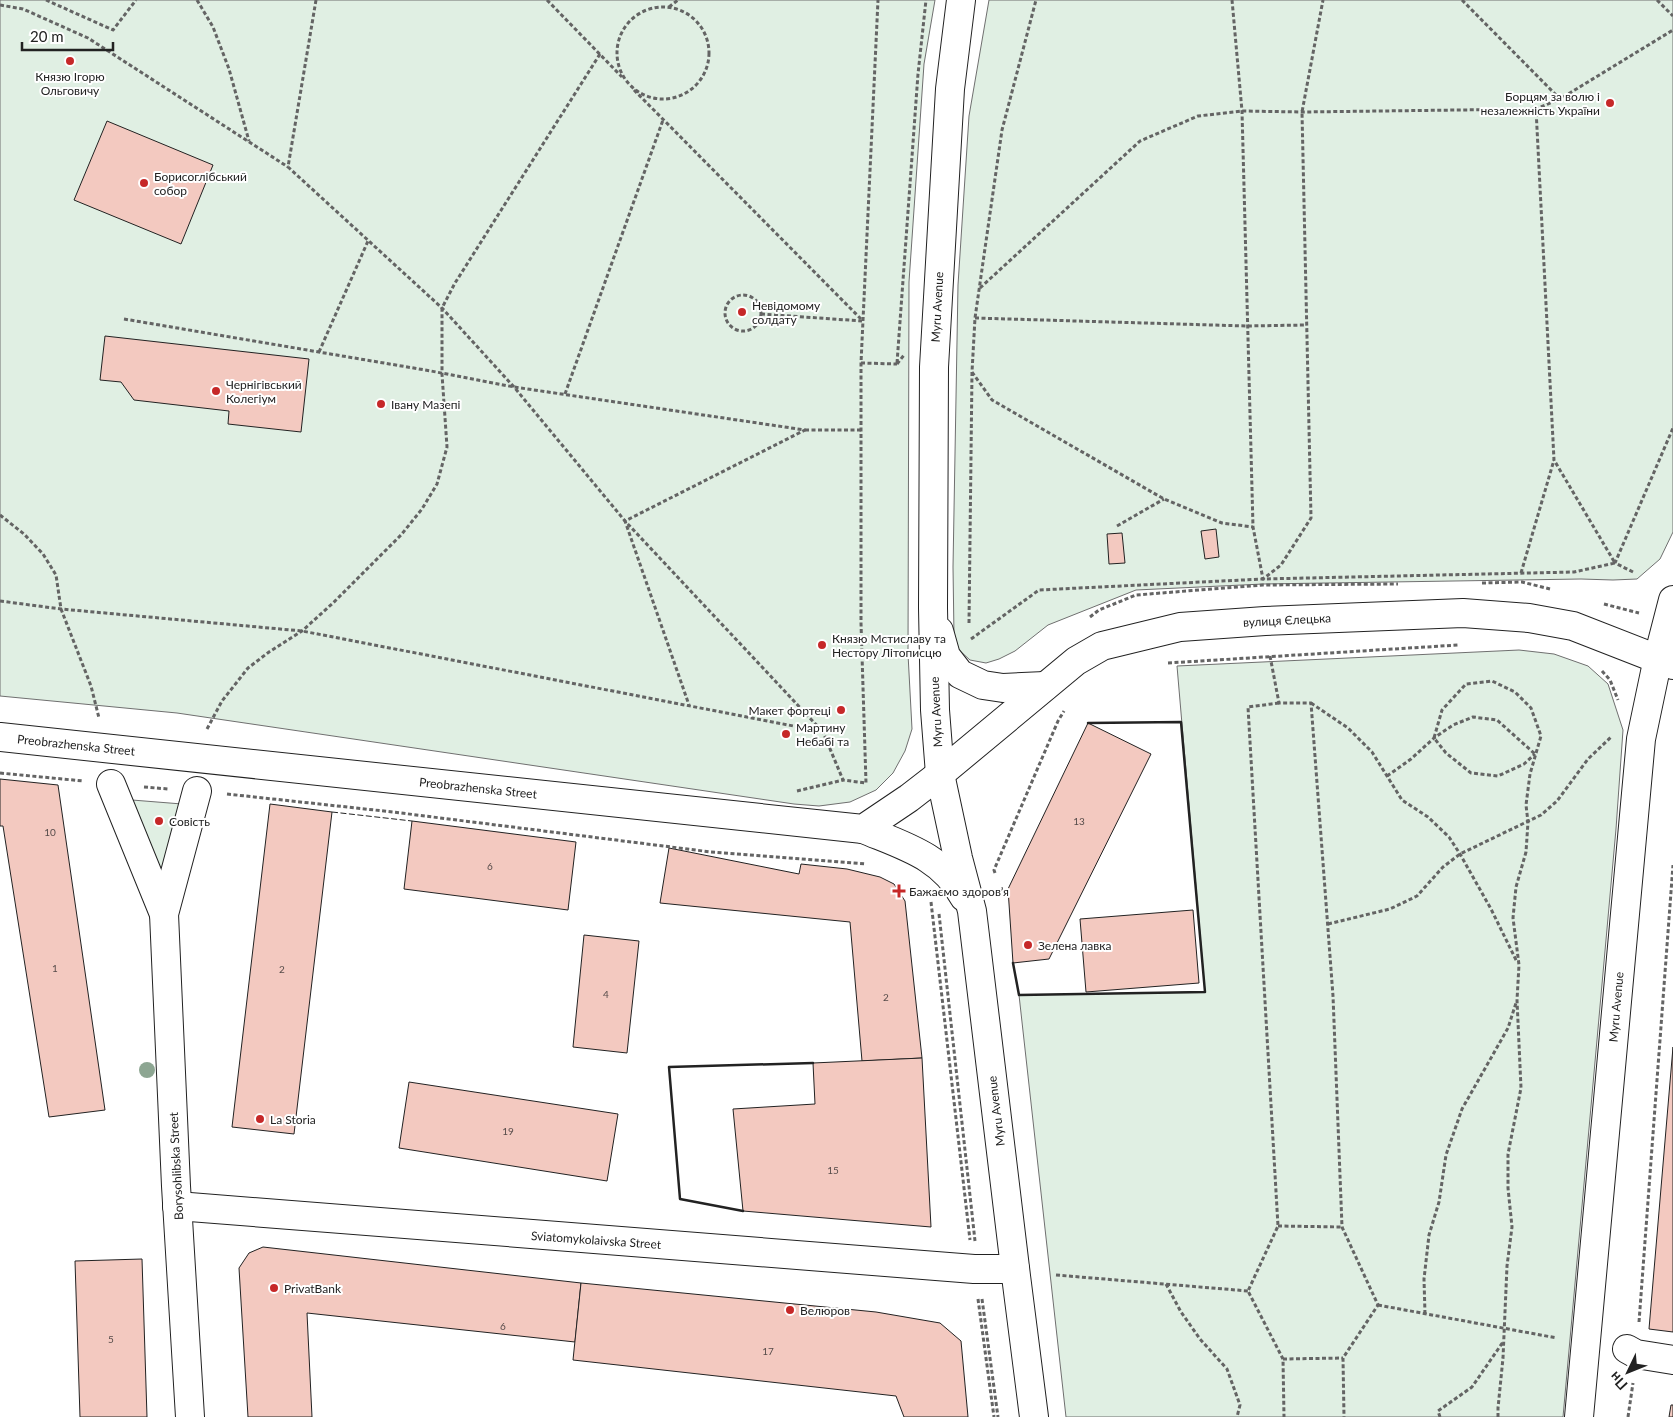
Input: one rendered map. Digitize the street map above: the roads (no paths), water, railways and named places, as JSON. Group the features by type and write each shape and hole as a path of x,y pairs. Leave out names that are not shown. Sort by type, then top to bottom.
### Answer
{"main road":[{"name":"Myru Avenue","path":"961,0 950,89 934,367 933,608 935,710 940,774 958,858 972,911 1034,1417"},
{"path":"933,608 946,656 960,674 983,685 1003,688 1045,686"},
{"name":"Myru Avenue","path":"1579,1417 1641,739 1665,661 1670,610"},
{"name":"вулиця Єлецька","path":"940,774 1076,661 1102,646 1180,627 1265,621 1463,613 1529,618 1573,626 1665,661"},
{"name":"Preobrazhenska Street","path":"0,737 864,829 932,859 956,882 972,911"},
{"path":"864,829 940,774"},
{"name":"Borysohlibska Street","path":"111,784 164,914"},
{"name":"Borysohlibska Street","path":"190,1417 177,1206 164,914 197,791"},
{"name":"Sviatomykolaivska Street","path":"177,1206 976,1269 1015,1269"},
{"path":"1631,1351 1673,1360"}],"place":[{"name":"Князю Ігорю Ольговичу","path":"70,61"},
{"name":"Борцям за волю і незалежність України","path":"1610,103"},
{"name":"Борисоглібський собор","path":"144,183"},
{"name":"Невідомому солдату","path":"742,312"},
{"name":"Чернігівський Колегіум","path":"216,391"},
{"name":"Івану Мазепі","path":"381,404"},
{"name":"Князю Мстиславу та Нестору Літописцю","path":"822,645"},
{"name":"Макет фортеці","path":"841,710"},
{"name":"Мартину Небабі та","path":"786,734"},
{"name":"Совість","path":"159,821"},
{"name":"Бажаємо здоров’я","path":"899,891"},
{"name":"Зелена лавка","path":"1028,945"},
{"name":"La Storia","path":"260,1119"},
{"name":"PrivatBank","path":"274,1288"},
{"name":"Велюров","path":"790,1310"}]}
